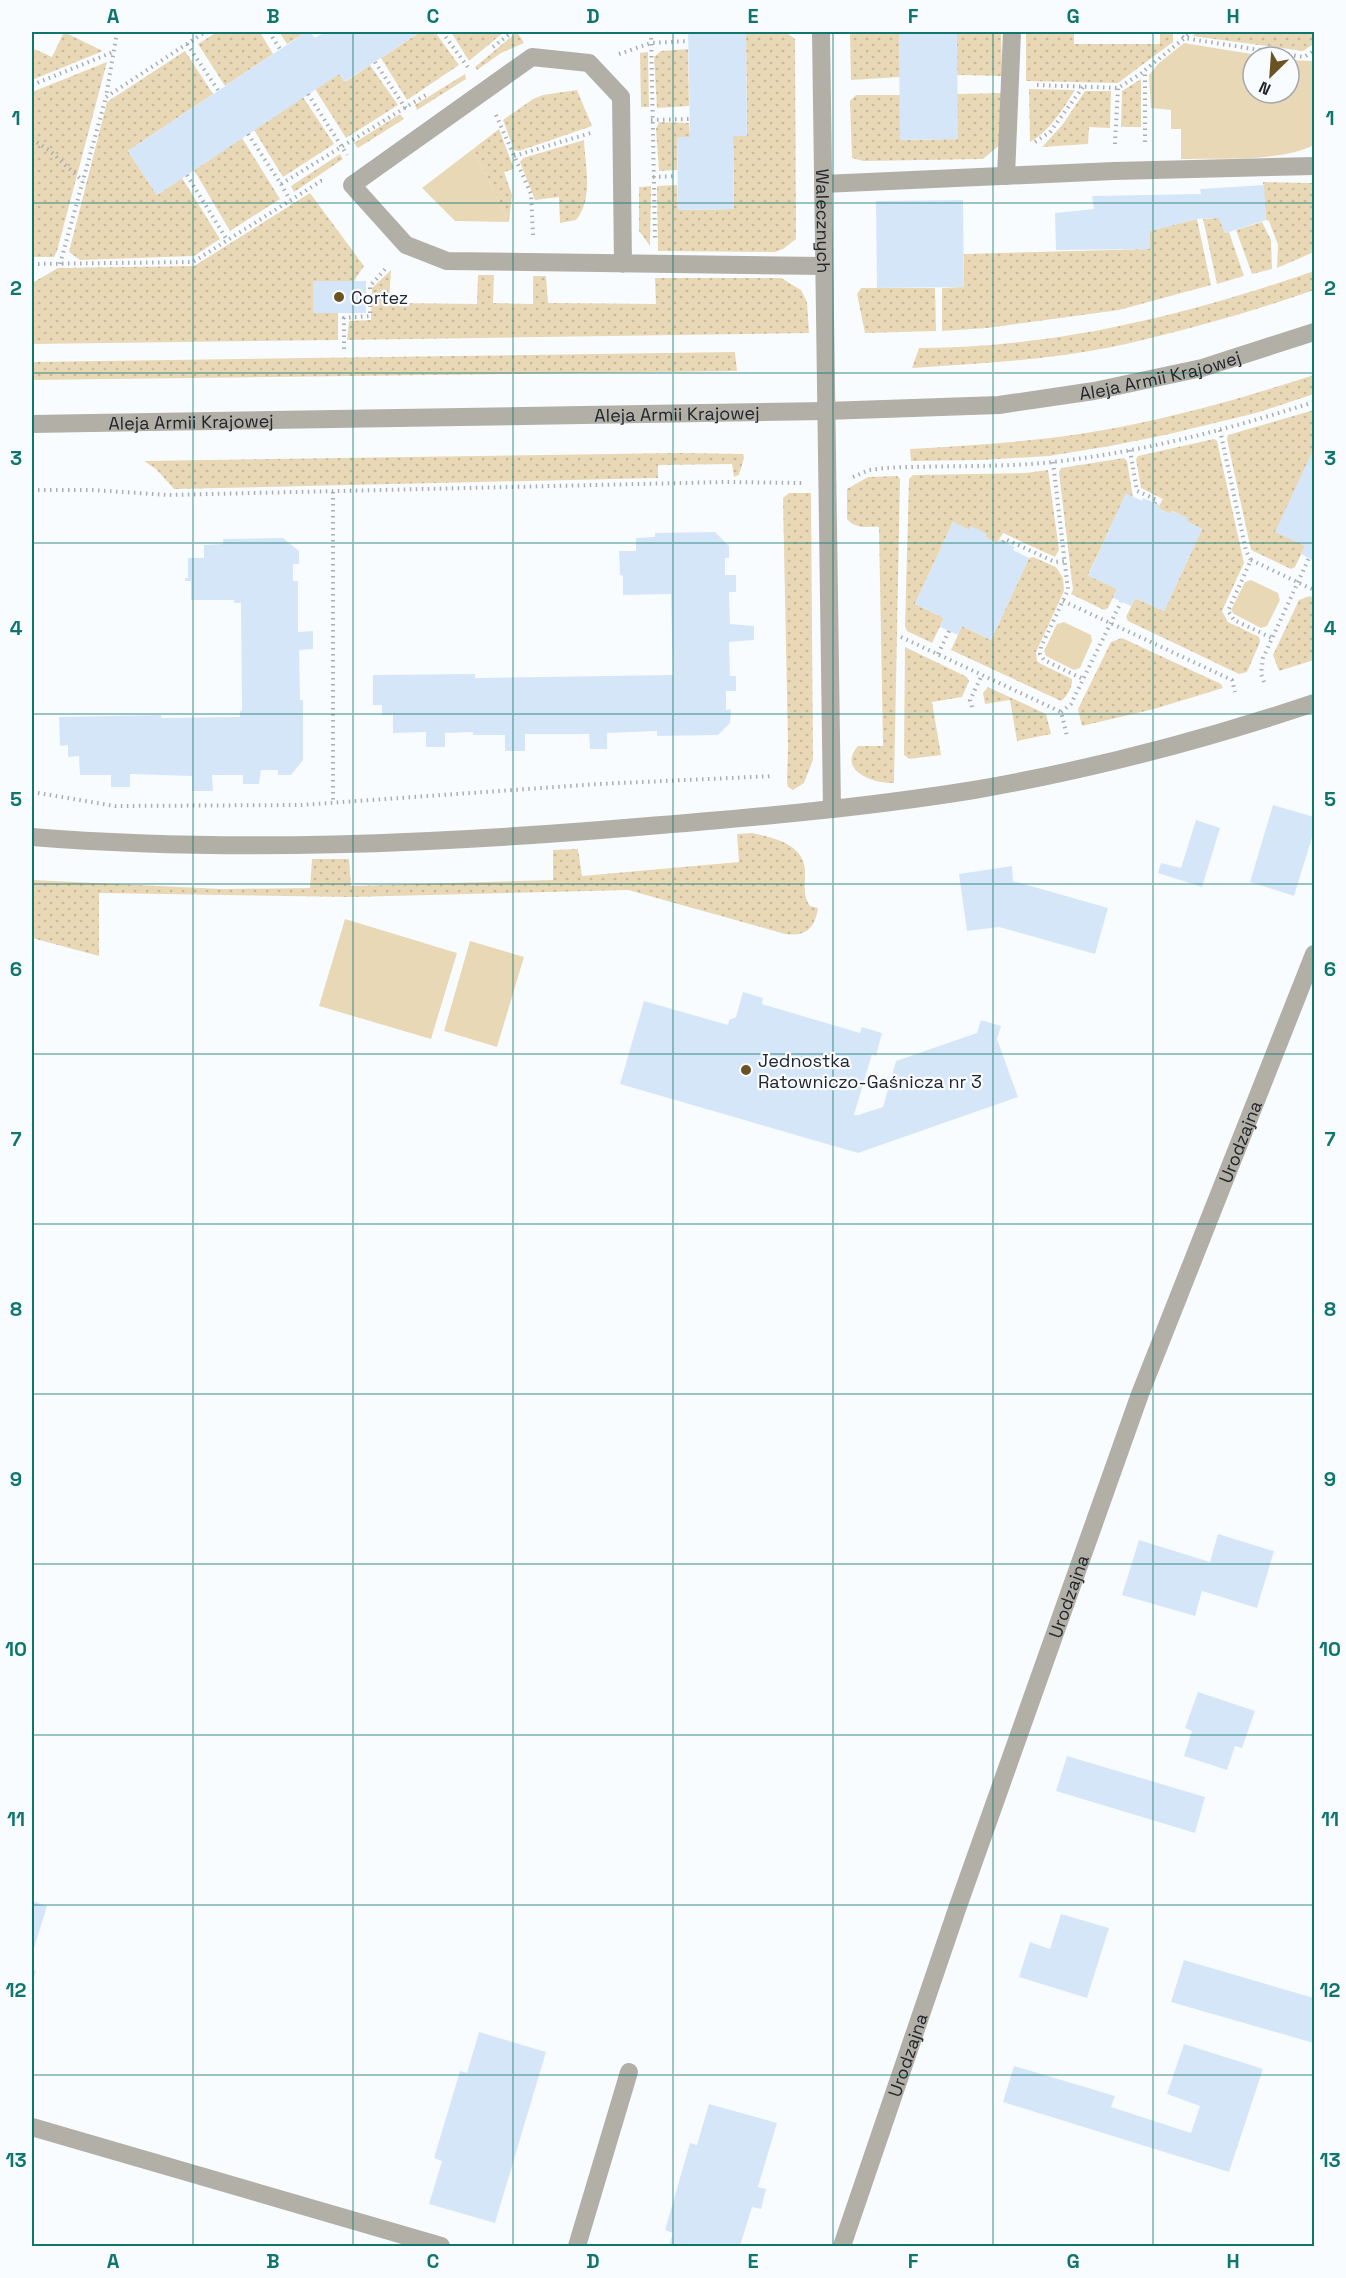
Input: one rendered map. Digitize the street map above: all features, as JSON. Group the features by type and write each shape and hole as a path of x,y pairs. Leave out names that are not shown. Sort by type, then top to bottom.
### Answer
{"street":[{"name":"Walecznych","path":"821,32 832,808"},
{"path":"1006,169 1012,32"},
{"path":"623,264 621,97 590,63 532,57 358,181 406,245 447,261 534,263 623,264 655,264 824,266"},
{"path":"823,184 1006,169 1114,171 1314,166"},
{"name":"Aleja Armii Krajowej","path":"32,424 826,411 999,405 1052,398 1202,368 1314,332"},
{"path":"32,837 188,844 360,844 563,834 832,808 975,789 1054,774 1200,739 1314,703"},
{"name":"Urodzajna","path":"842,2247 957,1909 1140,1394 1314,954"},
{"path":"577,2247 629,2072"},
{"path":"32,2127 441,2247"}],"path":[{"path":"60,264 106,97 117,32"},
{"path":"106,97 205,32"},
{"path":"269,32 280,49"},
{"path":"442,32 484,91 531,194 534,263"},
{"path":"486,54 512,32"},
{"path":"651,32 655,264"},
{"path":"1178,32 1184,38 1304,57 1314,51"},
{"path":"1010,84 1118,88 1145,70 1192,32"},
{"path":"590,63 651,43 688,41"},
{"path":"187,44 218,90"},
{"path":"32,85 113,52"},
{"path":"459,74 469,69 477,61"},
{"path":"375,62 423,135"},
{"path":"1145,70 1145,170"},
{"path":"1006,169 1050,132 1083,87"},
{"path":"1114,171 1118,88"},
{"path":"281,184 432,91"},
{"path":"32,264 193,262 321,181 358,181 341,147 308,94"},
{"path":"248,134 290,200"},
{"path":"32,139 50,151 83,181"},
{"path":"187,175 227,240"},
{"path":"344,349 344,315 370,316 370,286 406,245"},
{"path":"32,490 92,490 168,495 724,482 829,482 848,480 869,470 885,468 1017,465 1130,450 1220,430 1314,402"},
{"path":"1220,430 1246,551 1251,560 1314,590"},
{"path":"1130,450 1137,491 1157,500 1155,503"},
{"path":"1053,462 1068,590 1041,647 1040,654 1044,660 1083,679"},
{"path":"333,492 333,802"},
{"path":"1003,542 1005,539 1055,562 1065,561"},
{"path":"1264,682 1261,674 1263,658 1309,558"},
{"path":"1251,560 1228,607 1229,615 1234,620 1272,638"},
{"path":"1063,601 1232,680 1235,692"},
{"path":"1061,712 1071,704 1121,602"},
{"path":"938,654 949,631"},
{"path":"901,637 1061,712"},
{"path":"972,707 970,700 982,675"},
{"path":"1061,712 1067,736"},
{"path":"32,792 115,806 301,805 598,784 774,776"}],"shaded area":[{"path":"64,32 103,51 32,80 32,48 52,57"},
{"path":"217,32 260,32 273,54 225,86 198,44"},
{"path":"279,32 306,32 287,44"},
{"path":"420,32 435,32 459,65 407,100 381,58"},
{"path":"451,32 504,32 469,61"},
{"path":"517,32 524,43 501,53 477,70 475,67"},
{"path":"746,32 786,32 795,39 796,239 775,252 658,251 657,186 677,185 678,210 734,209 733,136 747,136"},
{"path":"850,32 899,32 900,77 851,80"},
{"path":"957,32 1001,32 1002,76 957,75"},
{"path":"1026,32 1074,32 1074,44 1160,44 1160,32 1173,32 1173,42 1118,83 1026,81"},
{"path":"1198,32 1314,32 1314,44 1303,51 1301,51 1301,45 1259,45 1192,36"},
{"path":"1184,43 1241,52 1241,105 1301,105 1301,60 1314,61 1314,145 1268,157 1181,159 1181,129 1171,129 1171,110 1151,108 1149,75 1159,63"},
{"path":"688,49 689,106 657,108 654,57 661,51"},
{"path":"185,51 213,94 128,151 157,195 182,178 220,239 194,256 80,260 69,252 107,102"},
{"path":"648,52 649,107 641,107 640,53"},
{"path":"107,62 57,251 54,257 32,257 32,92"},
{"path":"370,65 398,105 346,138 315,89 339,74 345,82"},
{"path":"465,74 466,79 417,110 415,105"},
{"path":"1141,79 1141,127 1121,127 1122,91"},
{"path":"1029,89 1075,90 1050,126 1030,142"},
{"path":"577,90 592,126 519,151 514,150 503,120 533,99 543,95"},
{"path":"1085,91 1111,91 1110,128 1089,127 1088,144 1042,147 1063,124"},
{"path":"1002,93 1001,144 983,159 863,161 852,158 850,101 856,95 900,95 900,140 957,139 957,94"},
{"path":"303,97 334,144 283,177 254,130"},
{"path":"400,114 404,119 358,148 354,143"},
{"path":"659,122 689,123 690,137 677,137 677,170 659,171 656,129"},
{"path":"499,129 514,169 504,172 512,195 509,222 473,149"},
{"path":"242,138 280,199 230,231 194,170"},
{"path":"584,140 587,182 585,202 576,220 560,223 559,197 535,200 520,162 523,158"},
{"path":"473,149 509,222 455,221 422,188"},
{"path":"340,154 343,159 294,192 291,186"},
{"path":"1263,182 1314,183 1314,252 1277,268 1278,245 1269,221 1266,220"},
{"path":"651,186 650,246 639,231 639,187"},
{"path":"310,193 364,266 354,281 313,281 313,313 338,313 338,340 32,344 32,283 58,268 194,266"},
{"path":"1219,218 1225,233 1229,232 1244,276 1217,284 1203,219"},
{"path":"1197,219 1211,285 1119,310 987,328 942,331 942,288 964,287 964,254 1150,249 1150,231"},
{"path":"1262,222 1271,240 1272,269 1252,274 1236,230"},
{"path":"391,270 389,303 477,304 478,275 494,275 493,303 533,304 533,276 546,276 548,303 656,304 655,278 781,278 801,290 807,302 809,333 347,340 349,321 371,320 372,288"},
{"path":"1314,271 1314,290 1214,322 1138,341 1037,358 912,368 919,348 1020,342 1120,326 1218,302"},
{"path":"861,288 935,288 936,331 865,333 857,294"},
{"path":"735,352 737,371 32,380 32,362"},
{"path":"1314,375 1314,394 1256,413 1165,435 1049,456 911,461 910,449 1039,439 1115,428 1216,404"},
{"path":"1314,410 1314,450 1305,546 1295,567 1291,569 1251,550 1227,439 1228,435"},
{"path":"1214,439 1217,441 1244,563 1222,611 1228,622 1259,637 1260,642 1247,672 1239,674 1128,621 1126,617 1135,598 1164,611 1202,529 1186,521 1187,518 1158,508 1163,499 1141,488 1136,459 1138,456"},
{"path":"743,454 744,458 739,475 734,477 732,464 658,465 658,478 174,489 156,469 144,461"},
{"path":"1124,458 1127,461 1133,497 1126,494 1088,575 1117,589 1108,608 1104,610 1071,594 1073,590 1059,473 1061,468"},
{"path":"1048,470 1059,550 1055,557 1003,533 997,543 985,537 986,534 971,527 969,530 953,522 915,604 944,618 932,643 907,631 905,627 909,479 913,475 1025,473"},
{"path":"897,476 900,479 894,783 886,783 861,774 852,762 852,755 858,746 883,746 879,527 854,525 847,519 847,489 868,477"},
{"path":"789,493 811,493 813,760 804,783 793,790 788,787 787,783 783,498"},
{"path":"1033,557 1056,567 1063,578 1064,591 1036,652 1037,661 1041,664 1072,679 1069,691 1061,701 951,650 962,626 991,640 1029,558"},
{"path":"1251,580 1278,593 1280,600 1267,626 1261,628 1234,614 1231,610 1245,582"},
{"path":"1310,596 1314,598 1314,660 1279,671 1273,655 1299,600"},
{"path":"1064,622 1091,635 1092,641 1080,668 1074,670 1046,656 1044,651 1057,624"},
{"path":"1122,638 1221,684 1223,688 1154,709 1082,726 1078,709 1111,642"},
{"path":"905,647 967,677 969,681 962,697 932,702 941,755 909,759 904,755"},
{"path":"988,687 1046,714 1051,734 1017,741 1010,700 985,704 983,693"},
{"path":"752,833 780,841 801,856 804,865 806,898 810,906 818,908 815,921 808,930 799,934 785,934 628,890 350,897 99,893 99,956 32,938 32,880 222,889 310,888 312,859 349,859 351,886 553,880 553,850 578,849 582,876 739,862 737,834"},
{"path":"345,919 457,953 431,1039 319,1006"},
{"path":"470,941 524,957 497,1047 444,1031"}],"building":[{"path":"306,32 310,32 315,38 325,32 420,32 344,82 339,74 157,195 128,151"},
{"path":"688,32 746,32 747,136 733,136 734,209 678,210 677,137 690,137"},
{"path":"899,32 957,32 958,139 900,140"},
{"path":"1264,185 1266,220 1229,232 1225,233 1219,218 1197,219 1150,231 1150,249 1056,250 1055,213 1094,209 1092,196 1201,194 1200,189"},
{"path":"963,200 964,287 877,288 876,201"},
{"name":"Cortez","path":"313,281 366,281 366,313 313,313"},
{"path":"1314,448 1314,561 1301,554 1305,546 1275,532"},
{"path":"1126,493 1142,501 1143,498 1160,505 1158,508 1170,514 1171,511 1188,518 1186,521 1202,529 1164,611 1135,598 1131,606 1113,598 1117,589 1088,576"},
{"path":"953,522 969,530 971,526 987,534 985,537 997,543 998,539 1015,547 1013,550 1029,558 991,640 962,626 958,635 940,627 944,618 915,604"},
{"path":"715,532 729,546 729,558 725,558 725,575 736,575 736,592 729,592 730,624 754,626 754,640 729,642 730,676 736,676 736,691 726,691 726,710 731,709 730,723 718,735 657,736 657,731 607,733 607,749 590,749 589,734 525,734 525,751 505,751 505,735 473,735 473,732 445,733 445,747 426,747 426,732 393,733 393,715 382,715 382,705 373,705 373,675 475,674 475,678 673,675 671,594 623,595 619,551 636,551 636,538 655,537 655,533"},
{"path":"283,538 299,551 299,564 293,564 293,581 298,581 298,632 313,631 313,649 299,650 300,700 303,700 303,760 291,775 278,775 278,770 261,770 259,784 243,784 243,775 212,775 213,791 192,791 192,776 130,774 130,787 111,787 111,775 80,775 79,756 68,757 68,745 60,746 59,717 161,715 161,718 240,717 240,711 242,711 241,603 234,603 234,600 191,600 191,581 185,581 185,578 188,578 188,558 204,558 204,545 223,544 223,539"},
{"path":"1273,805 1314,817 1314,831 1294,896 1250,882"},
{"path":"1196,820 1220,828 1202,887 1158,873 1161,863 1181,868"},
{"path":"1012,866 1013,881 1108,908 1095,954 999,927 967,931 959,874"},
{"name":"Jednostka Ratowniczo-Gaśnicza nr 3","path":"743,992 763,998 762,1004 860,1033 862,1027 882,1033 876,1056 872,1054 854,1115 883,1107 896,1061 977,1033 981,1020 1001,1026 997,1039 1018,1097 858,1153 620,1084 644,1001 728,1025 729,1020 736,1017"},
{"path":"1218,1534 1274,1551 1257,1608 1202,1591 1195,1616 1122,1595 1139,1540 1210,1562"},
{"path":"1198,1692 1255,1711 1242,1748 1235,1746 1227,1770 1184,1756 1192,1731 1185,1728"},
{"path":"1067,1756 1205,1797 1195,1833 1056,1791"},
{"path":"32,1901 47,1906 32,1955"},
{"path":"1061,1914 1109,1928 1087,1998 1019,1977 1030,1942 1050,1949"},
{"path":"1184,1960 1314,1998 1314,2043 1171,2002"},
{"path":"32,1970 36,1971 32,1986"},
{"path":"479,2032 546,2052 495,2223 429,2204 442,2161 434,2158 460,2071 467,2073"},
{"path":"1184,2044 1263,2069 1229,2172 1003,2102 1014,2066 1115,2096 1111,2107 1191,2133 1200,2106 1167,2094"},
{"path":"709,2104 777,2123 758,2187 766,2189 761,2209 752,2207 740,2246 669,2246 673,2233 665,2230 690,2143 697,2145"}],"place":[{"name":"Cortez","path":"339,297"},
{"name":"Jednostka Ratowniczo-Gaśnicza nr 3","path":"746,1070"}]}
